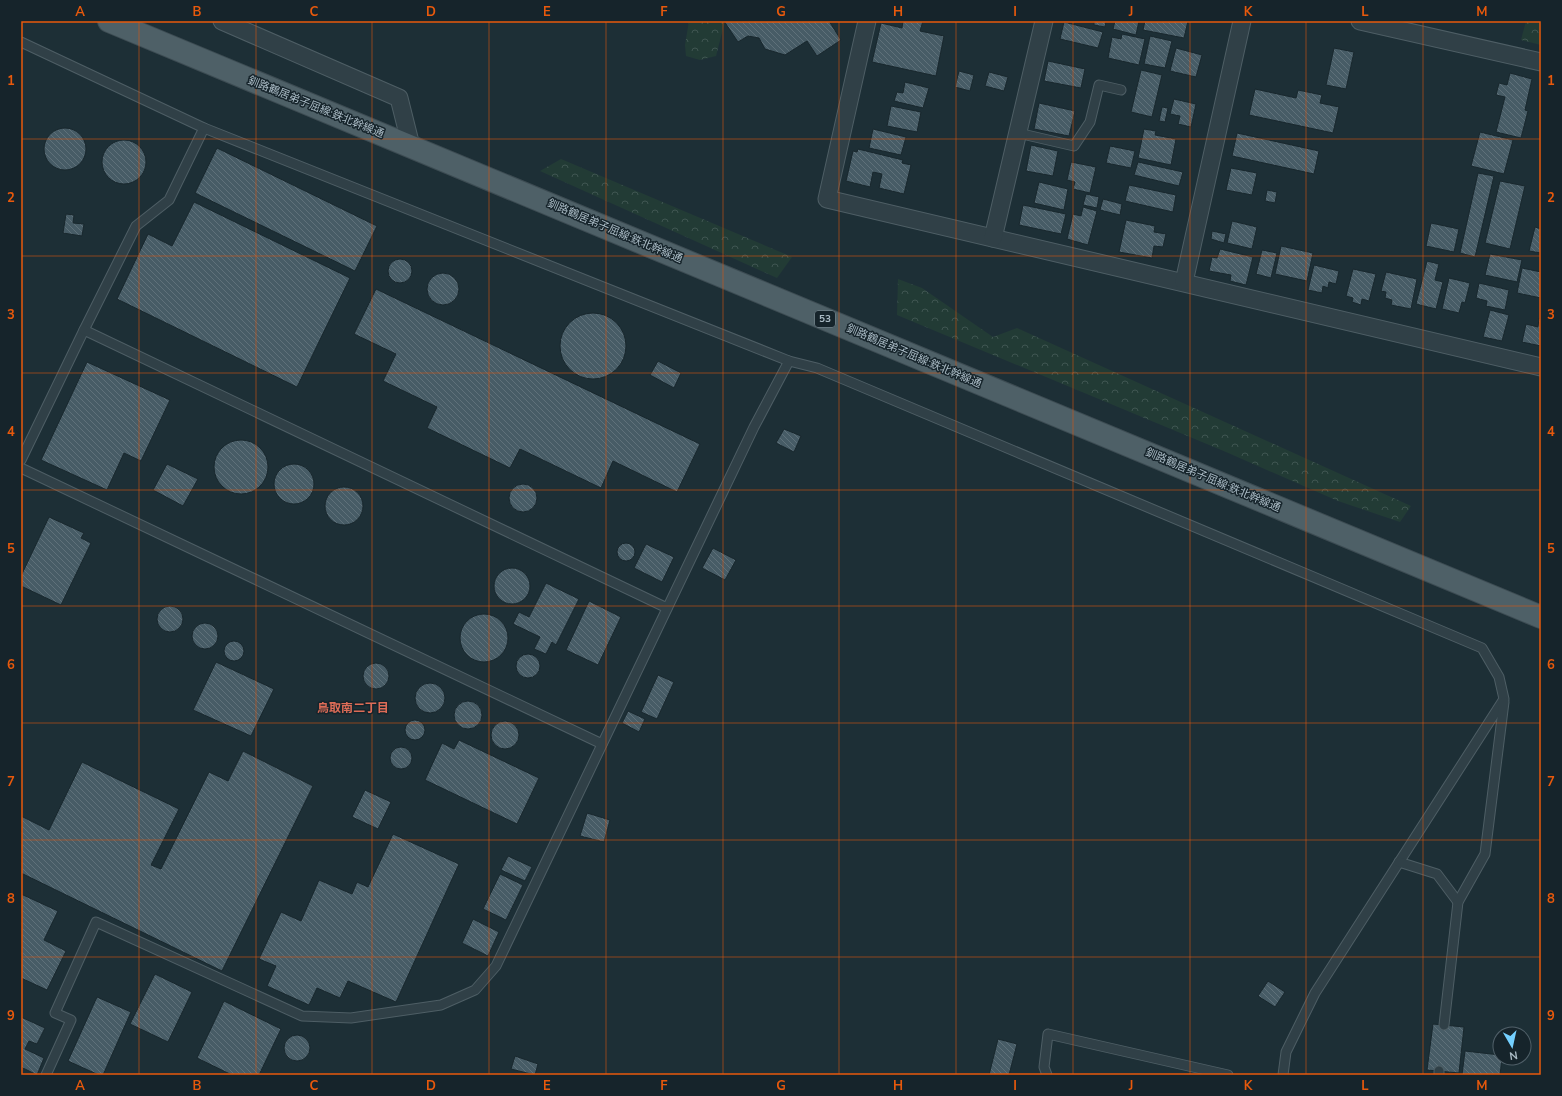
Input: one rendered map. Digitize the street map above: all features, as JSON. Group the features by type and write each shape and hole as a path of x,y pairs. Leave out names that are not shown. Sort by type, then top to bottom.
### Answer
{"main road":[{"name":"釧路鶴居弟子屈線:鉄北幹線通","path":"109,21 1541,617"}],"street":[{"path":"222,21 399,98 411,146"},
{"path":"867,21 827,199 1541,367"},
{"path":"993,238 1044,21"},
{"path":"1184,282 1242,21"},
{"path":"1360,21 1541,62"}],"lane":[{"path":"21,42 204,128 789,361 817,368 1482,648 1499,677 1504,699 1485,854 1458,902 1444,1025"},
{"path":"1018,133 1074,146 1090,122 1099,86 1121,90"},
{"path":"21,460 136,226 169,200 204,128"},
{"path":"84,330 667,608"},
{"path":"46,1075 71,1020 55,1013 96,922 302,1016 351,1018 441,1005 475,990 496,966 754,427 789,361"},
{"path":"21,468 602,744"},
{"path":"1283,1075 1286,1052 1315,993 1504,699"},
{"path":"1399,862 1437,874 1458,902"},
{"path":"1047,1075 1044,1067 1048,1034 1228,1075"}],"green space":[{"path":"689,21 725,21 716,56 700,60 686,56 685,45"},
{"path":"1526,21 1541,21 1541,45 1521,40"},
{"path":"561,159 792,257 777,278 540,171"},
{"path":"898,279 922,288 993,337 1017,328 1411,506 1400,522 1338,501 1226,452 897,315"}],"building":[{"path":"724,21 829,21 841,40 817,56 807,41 785,55 765,49 759,38 748,36 738,42"},
{"path":"903,21 923,21 920,31 944,36 936,76 872,62 881,23 902,28"},
{"path":"1094,21 1106,21 1105,27 1094,25"},
{"path":"1115,21 1139,21 1136,35 1113,29"},
{"path":"1145,21 1188,21 1184,38 1143,30"},
{"path":"1064,22 1103,32 1098,48 1060,39"},
{"path":"1122,34 1145,39 1139,65 1108,58 1112,37 1121,39"},
{"path":"1150,36 1172,41 1165,68 1144,64"},
{"path":"1176,48 1202,55 1196,77 1170,71"},
{"path":"1334,48 1354,52 1346,89 1326,85"},
{"path":"1048,61 1085,69 1081,88 1044,81"},
{"path":"1141,70 1162,75 1152,117 1131,112"},
{"path":"959,71 974,75 970,91 955,87"},
{"path":"989,72 1008,77 1004,91 985,86"},
{"path":"1510,73 1532,79 1525,110 1528,111 1521,138 1496,132 1505,97 1496,95 1499,83 1507,85"},
{"path":"905,82 929,88 923,108 894,101 897,92 903,93"},
{"path":"1255,89 1296,98 1298,90 1322,95 1320,103 1339,107 1333,133 1249,115"},
{"path":"1174,99 1196,104 1191,127 1178,124 1180,116 1170,114"},
{"path":"1039,103 1075,111 1069,136 1034,129"},
{"path":"891,106 921,112 917,132 887,126"},
{"path":"1162,107 1168,108 1165,122 1159,121"},
{"path":"61,128 69,128 80,134 86,145 86,153 80,164 69,170 61,170 50,164 44,153 44,145 50,134"},
{"path":"873,129 906,137 901,155 869,148"},
{"path":"1144,129 1156,131 1155,135 1176,139 1171,165 1138,158"},
{"path":"1480,132 1513,140 1504,174 1471,166"},
{"path":"1237,133 1319,151 1314,174 1232,156"},
{"path":"124,140 136,144 142,150 146,162 142,174 136,180 124,184 112,180 106,174 102,162 106,150 112,144"},
{"path":"1031,145 1058,151 1053,176 1026,171"},
{"path":"1110,146 1135,151 1131,168 1106,163"},
{"path":"217,148 377,226 355,271 195,193"},
{"path":"858,149 903,160 902,163 911,165 904,194 879,188 882,174 873,172 870,187 846,181 853,151 857,152"},
{"path":"1071,162 1096,167 1090,193 1073,189 1075,182 1067,180"},
{"path":"1138,162 1183,172 1179,186 1134,175"},
{"path":"1231,168 1257,173 1252,195 1226,190"},
{"path":"1478,173 1494,176 1475,257 1460,253"},
{"path":"1500,181 1525,186 1510,249 1485,243"},
{"path":"1039,182 1068,189 1064,210 1034,203"},
{"path":"1129,185 1176,195 1173,212 1125,201"},
{"path":"1267,190 1277,192 1275,203 1265,201"},
{"path":"1086,194 1099,197 1097,208 1083,205"},
{"path":"1103,199 1122,204 1120,215 1100,210"},
{"path":"194,202 350,278 297,387 117,299 148,234 172,246"},
{"path":"1023,205 1066,214 1061,234 1019,225"},
{"path":"1083,207 1097,211 1088,245 1067,239 1073,214 1081,216"},
{"path":"66,214 74,215 73,223 84,224 82,236 63,233"},
{"path":"1126,220 1155,226 1154,232 1166,234 1163,247 1154,246 1152,258 1119,252"},
{"path":"1232,221 1257,227 1252,249 1227,243"},
{"path":"1431,223 1459,229 1454,252 1426,246"},
{"path":"1535,227 1541,229 1541,253 1529,251"},
{"path":"1212,231 1226,234 1224,243 1211,239"},
{"path":"1281,246 1313,253 1307,281 1275,274"},
{"path":"1220,249 1253,257 1246,285 1230,281 1231,275 1209,271 1212,257 1217,258"},
{"path":"1262,250 1277,253 1271,278 1256,274"},
{"path":"1490,254 1522,260 1517,282 1485,275"},
{"path":"400,259 409,262 412,271 409,280 400,283 391,280 388,271 391,262"},
{"path":"1427,261 1439,264 1435,280 1443,282 1436,309 1416,304"},
{"path":"1314,265 1339,271 1336,284 1329,282 1328,288 1323,286 1322,293 1308,290"},
{"path":"1522,268 1541,272 1541,298 1517,293"},
{"path":"1353,269 1376,274 1369,301 1362,299 1361,305 1352,302 1353,298 1346,296"},
{"path":"1386,272 1417,279 1411,309 1391,305 1392,300 1385,298 1386,292 1381,291"},
{"path":"440,273 446,273 456,280 459,289 458,295 452,302 446,305 440,305 430,298 427,292 427,286 434,276"},
{"path":"1449,278 1470,283 1465,303 1462,302 1459,313 1442,309"},
{"path":"1479,283 1509,290 1505,310 1486,306 1487,301 1476,298"},
{"path":"376,289 700,444 677,492 613,461 601,488 520,449 510,468 427,428 437,407 383,381 396,354 354,334"},
{"path":"1490,310 1509,315 1502,341 1483,337"},
{"path":"593,313 606,316 616,323 623,333 626,346 623,359 616,369 606,376 593,379 580,376 570,369 563,359 560,346 563,333 570,323 580,316"},
{"path":"1539,318 1541,319 1541,346 1522,342 1526,324 1538,327"},
{"path":"658,361 681,373 674,388 650,375"},
{"path":"87,362 170,400 141,461 124,453 107,490 41,460"},
{"path":"784,429 801,436 794,452 776,443"},
{"path":"241,440 251,442 260,448 266,457 268,467 266,477 260,486 251,492 241,494 231,492 222,486 216,477 214,467 216,457 222,448 231,442"},
{"path":"167,464 198,479 183,506 153,490"},
{"path":"294,464 308,470 314,484 308,498 294,504 280,498 274,484 280,470"},
{"path":"523,484 533,488 537,498 533,508 523,512 513,508 509,498 513,488"},
{"path":"344,487 354,490 360,496 363,506 360,516 354,522 344,525 334,522 328,516 325,506 328,496 334,490"},
{"path":"49,517 84,533 81,538 91,543 61,605 21,586 21,576"},
{"path":"626,543 632,546 635,552 632,558 626,561 620,558 617,552 620,546"},
{"path":"646,544 674,557 662,582 634,568"},
{"path":"713,548 736,560 725,580 702,568"},
{"path":"512,568 525,573 530,586 525,599 512,604 499,599 494,586 499,573"},
{"path":"546,583 579,599 556,645 552,642 546,654 534,649 540,637 513,624 519,612 529,617"},
{"path":"589,601 621,617 598,665 566,650"},
{"path":"170,606 179,610 183,619 179,628 170,632 161,628 157,619 161,610"},
{"path":"484,614 493,616 501,621 506,629 508,638 506,647 501,655 493,660 484,662 475,660 467,655 462,647 460,638 462,629 467,621 475,616"},
{"path":"205,623 214,627 218,636 214,645 205,649 196,645 192,636 196,627"},
{"path":"230,641 238,641 244,647 244,655 238,661 230,661 224,655 224,647"},
{"path":"528,654 533,655 539,661 539,671 533,677 528,678 523,677 517,671 516,666 517,661 523,655"},
{"path":"216,662 274,689 251,736 193,710"},
{"path":"376,663 385,667 389,676 385,685 376,689 367,685 363,676 367,667"},
{"path":"658,675 674,682 657,719 641,712"},
{"path":"430,683 441,687 445,698 441,709 430,713 419,709 415,698 419,687"},
{"path":"468,701 478,705 482,715 478,725 468,729 458,725 454,715 458,705"},
{"path":"628,711 645,719 639,732 622,723"},
{"path":"415,720 422,723 425,730 422,737 415,740 408,737 405,730 408,723"},
{"path":"505,721 515,725 519,735 515,745 505,749 495,745 491,735 495,725"},
{"path":"459,740 539,778 517,824 425,780 442,743 454,749"},
{"path":"401,747 409,750 412,758 409,766 401,769 393,766 390,758 393,750"},
{"path":"243,751 313,786 222,971 21,873 21,816 49,830 82,762 179,809 151,865 161,869 209,772 228,781"},
{"path":"365,790 391,802 378,829 352,817"},
{"path":"587,813 610,820 604,842 580,836"},
{"path":"393,834 459,864 396,1002 348,981 340,998 317,988 309,1005 267,986 276,966 259,959 281,912 301,921 319,880 352,894 357,882 368,887"},
{"path":"508,856 532,867 525,881 501,870"},
{"path":"500,874 523,885 506,920 483,909"},
{"path":"21,894 58,911 44,940 66,951 47,990 21,978"},
{"path":"473,919 499,932 488,956 462,943"},
{"path":"155,974 192,992 168,1042 130,1024"},
{"path":"1268,981 1285,992 1275,1007 1258,996"},
{"path":"97,997 131,1012 103,1075 99,1075 68,1061"},
{"path":"224,1001 281,1029 259,1075 232,1075 197,1058"},
{"path":"21,1017 45,1028 37,1044 29,1041 25,1049 44,1058 37,1075 21,1067"},
{"path":"1433,1024 1464,1027 1459,1073 1427,1070"},
{"path":"297,1035 306,1039 310,1048 306,1057 297,1061 288,1057 284,1048 288,1039"},
{"path":"998,1039 1017,1044 1009,1075 989,1075"},
{"path":"1465,1051 1492,1054 1492,1066 1501,1066 1500,1075 1462,1075"},
{"path":"515,1056 538,1064 535,1075 511,1069"}],"district":[{"name":"鳥取南二丁目","path":"353,708"}]}
